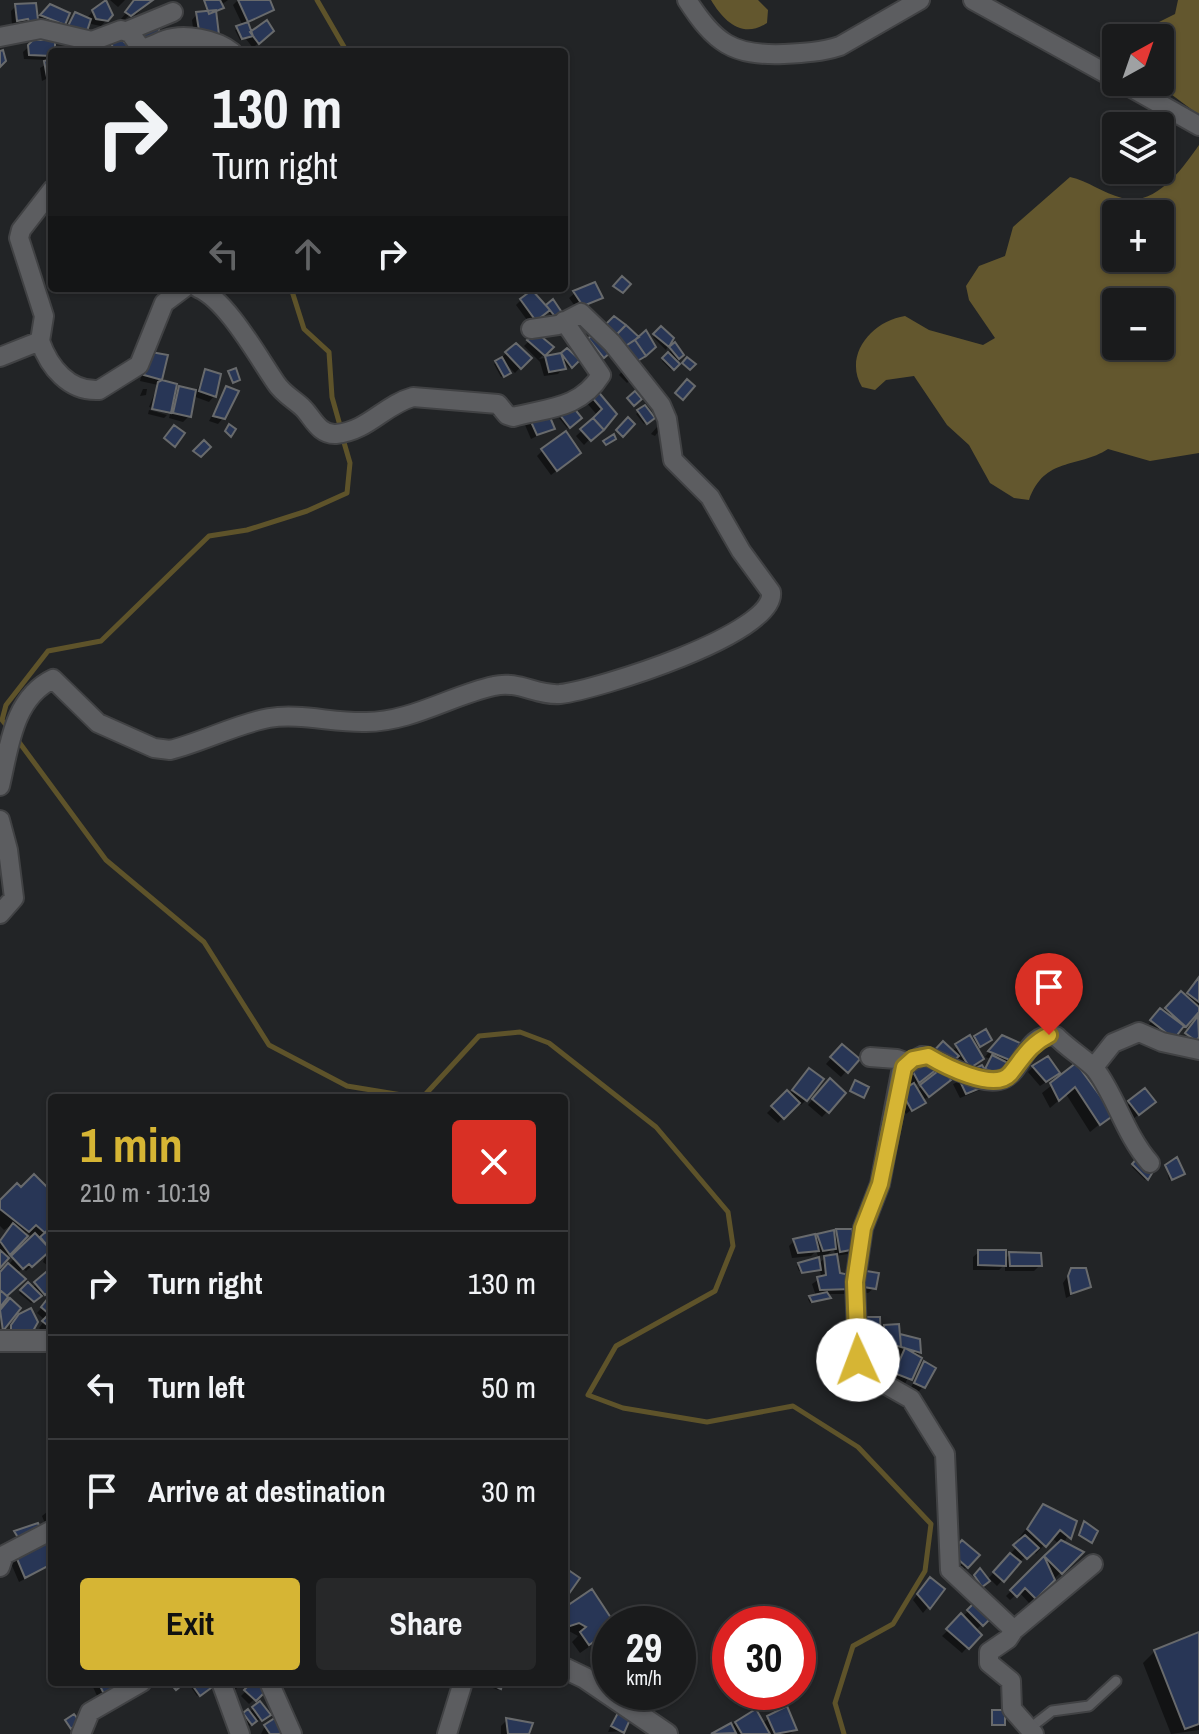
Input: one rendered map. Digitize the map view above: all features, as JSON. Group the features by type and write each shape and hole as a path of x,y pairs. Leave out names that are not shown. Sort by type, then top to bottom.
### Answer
{"street":[{"path":"687,0 702,23 732,49 765,55 826,51 920,0"},
{"path":"973,0 1102,72"},
{"path":"0,37 41,29 92,41 173,12"},
{"path":"127,31 143,48 167,39 189,38 227,48"},
{"path":"1145,96 1199,126"},
{"path":"48,195 21,230 19,238 44,316 40,341 46,360 59,374 78,387 99,390 139,365 164,303 179,292"},
{"path":"204,292 236,326 277,385 322,431 337,434 365,427 399,400 413,397 498,404 513,417 561,408 580,398 601,373 564,321"},
{"path":"0,786 13,734 31,697 54,679 73,703 98,723 133,740 170,750 269,718 390,720 500,685 554,694 591,688 677,661 758,617 771,600 771,592 741,551 710,497 673,460 667,419 661,405 612,343 582,314 531,329"},
{"path":"0,357 40,341"},
{"path":"0,820 8,850 14,898 0,914"},
{"path":"1094,1067 1113,1043 1139,1032 1162,1042 1199,1050"},
{"path":"870,1057 908,1063 928,1056 957,1072 1000,1079 1010,1074 1031,1045 1053,1035 1076,1056 1094,1067 1123,1126 1150,1163"},
{"path":"908,1063 901,1072 880,1184 863,1228 855,1282 858,1360 874,1378 903,1392 939,1440 948,1463 951,1571 1014,1630"},
{"path":"0,1341 48,1341"},
{"path":"0,1567 4,1555 48,1532"},
{"path":"1034,1732 1012,1709 1011,1681 989,1658 1014,1630 1043,1610 1093,1564"},
{"path":"568,1670 585,1678 667,1734"},
{"path":"81,1734 90,1712 135,1686"},
{"path":"222,1686 240,1734"},
{"path":"271,1686 292,1734"},
{"path":"447,1734 462,1686"}],"lane":[{"path":"1034,1732 1052,1711 1089,1706 1116,1681"}],"shaded area":[{"path":"711,0 758,0 768,10 767,23 758,28 742,29 728,21"},
{"path":"1178,0 1199,0 1199,115 1173,96 1174,24 1155,24 1175,14"},
{"path":"1199,145 1199,453 1150,461 1108,449 1053,470 1036,486 1029,500 1014,498 990,483 969,445 947,425 914,376 886,380 875,390 862,387 856,363 864,341 893,319 905,316 929,330 983,345 995,338 969,300 966,286 979,266 1005,256 1013,227 1070,177 1115,196 1134,199 1157,192 1167,184 1174,184 1176,175"}],"building":[{"path":"106,0 113,15 108,21 96,19 92,10"},
{"path":"134,0 153,0 131,16 125,12"},
{"path":"204,0 220,0 224,8 209,14"},
{"path":"238,0 270,0 274,10 248,22"},
{"path":"36,3 38,20 30,24 28,19 17,21 15,4"},
{"path":"50,4 70,13 65,25 40,15"},
{"path":"216,10 219,35 200,37 196,12"},
{"path":"75,12 91,19 85,37 67,28"},
{"path":"267,20 274,31 259,44 250,32"},
{"path":"155,22 161,34 141,42 135,32"},
{"path":"248,22 253,36 242,39 236,26"},
{"path":"120,37 130,48 114,48 111,44"},
{"path":"33,40 55,40 55,48 48,48 48,56 29,55 28,45"},
{"path":"3,50 6,61 0,67 0,51"},
{"path":"48,60 47,77 44,61"},
{"path":"622,276 631,284 623,293 613,286"},
{"path":"595,282 603,298 583,306 573,291"},
{"path":"534,292 550,310 536,321 520,299"},
{"path":"553,299 563,314 557,319 546,305"},
{"path":"614,316 626,325 614,337 603,327"},
{"path":"626,325 639,337 624,347 614,337"},
{"path":"661,326 674,338 669,347 653,334"},
{"path":"646,330 656,347 646,356 635,340"},
{"path":"537,333 554,347 545,356 527,340"},
{"path":"594,335 611,352 604,358 588,338"},
{"path":"635,340 646,356 634,363 624,347"},
{"path":"675,342 684,355 679,359 669,347"},
{"path":"516,343 532,358 521,369 505,352"},
{"path":"567,348 580,360 572,368 561,353"},
{"path":"151,352 168,355 162,380 144,375"},
{"path":"668,352 680,364 674,370 662,358"},
{"path":"561,353 566,369 549,372 545,356"},
{"path":"502,357 511,373 504,377 495,361"},
{"path":"687,357 696,364 690,370 682,363"},
{"path":"236,368 240,380 233,383 228,371"},
{"path":"205,369 221,374 216,397 199,391"},
{"path":"687,379 695,386 683,400 675,393"},
{"path":"162,380 177,384 171,413 152,409 158,382"},
{"path":"179,386 196,390 191,417 173,413"},
{"path":"226,386 239,391 225,419 213,416"},
{"path":"596,389 617,414 604,430 593,418 602,409 590,395"},
{"path":"635,391 642,399 634,406 627,398"},
{"path":"645,405 655,418 647,424 637,410"},
{"path":"573,407 582,418 570,428 560,415"},
{"path":"547,410 555,429 537,435 527,413"},
{"path":"628,417 635,424 623,437 616,430"},
{"path":"593,418 604,430 591,441 580,429"},
{"path":"229,424 236,429 231,437 225,431"},
{"path":"174,425 185,433 175,447 164,438"},
{"path":"566,431 581,453 557,471 541,449"},
{"path":"614,434 616,439 606,445 603,441"},
{"path":"204,440 211,447 201,457 193,451"},
{"path":"1199,977 1199,1002 1187,993"},
{"path":"1181,991 1199,1007 1199,1012 1186,1027 1165,1008"},
{"path":"1160,1008 1184,1026 1174,1039 1150,1020"},
{"path":"1198,1016 1199,1037 1196,1041 1185,1033"},
{"path":"986,1029 992,1040 980,1047 974,1036"},
{"path":"970,1035 984,1059 970,1068 955,1044"},
{"path":"1002,1035 1020,1043 1012,1061 988,1051"},
{"path":"943,1041 959,1056 948,1066 932,1053"},
{"path":"842,1044 860,1059 848,1073 830,1057"},
{"path":"992,1055 1008,1063 1003,1075 985,1069"},
{"path":"1048,1056 1060,1073 1046,1082 1032,1066"},
{"path":"926,1058 937,1069 919,1083 912,1070"},
{"path":"1076,1063 1114,1115 1100,1125 1075,1087 1059,1101 1050,1083"},
{"path":"982,1065 993,1083 966,1094 958,1077"},
{"path":"809,1068 824,1079 807,1101 792,1090"},
{"path":"942,1068 951,1080 929,1097 920,1085"},
{"path":"830,1078 846,1093 829,1113 812,1099"},
{"path":"855,1080 869,1087 864,1098 850,1091"},
{"path":"914,1083 926,1103 912,1111 901,1091"},
{"path":"1145,1088 1156,1102 1139,1115 1128,1101"},
{"path":"787,1090 800,1103 784,1119 771,1106"},
{"path":"1139,1156 1154,1170 1148,1180 1132,1164"},
{"path":"1177,1157 1185,1174 1172,1180 1165,1165"},
{"path":"34,1174 48,1188 48,1230 45,1233 36,1225 29,1232 0,1209 0,1200 17,1183 21,1187"},
{"path":"13,1223 28,1236 10,1255 0,1241"},
{"path":"836,1229 852,1229 856,1249 840,1252"},
{"path":"48,1230 48,1246 40,1237"},
{"path":"834,1230 836,1249 823,1251 817,1234"},
{"path":"35,1233 48,1247 48,1253 32,1267 29,1264 23,1269 11,1256"},
{"path":"815,1234 819,1251 798,1253 793,1239"},
{"path":"0,1250 9,1258 0,1268"},
{"path":"978,1250 1006,1250 1006,1266 978,1265"},
{"path":"1009,1252 1041,1253 1042,1266 1010,1266"},
{"path":"837,1254 840,1273 850,1275 852,1289 820,1290 817,1277 826,1275 824,1256"},
{"path":"819,1257 821,1270 802,1273 798,1263"},
{"path":"8,1263 26,1279 7,1296 0,1290 0,1272"},
{"path":"1071,1268 1086,1268 1091,1287 1071,1294 1068,1276"},
{"path":"48,1270 48,1292 45,1295 34,1282"},
{"path":"860,1270 879,1273 876,1289 857,1286"},
{"path":"28,1282 42,1296 34,1302 20,1290"},
{"path":"0,1290 8,1297 0,1307"},
{"path":"827,1292 831,1298 812,1302 809,1296"},
{"path":"10,1298 21,1308 3,1331 0,1310"},
{"path":"48,1298 48,1313 41,1307"},
{"path":"31,1308 38,1322 33,1331 11,1333 11,1325 19,1314"},
{"path":"860,1317 880,1317 881,1344 861,1345"},
{"path":"899,1324 901,1347 885,1343 884,1325"},
{"path":"900,1334 920,1339 921,1353 901,1347"},
{"path":"873,1348 895,1351 889,1370 870,1364"},
{"path":"905,1348 922,1358 912,1380 894,1373"},
{"path":"924,1361 936,1368 925,1388 914,1383"},
{"path":"1043,1504 1077,1521 1071,1539 1060,1530 1046,1547 1027,1529"},
{"path":"1084,1521 1098,1531 1092,1543 1079,1535"},
{"path":"38,1523 43,1533 22,1544 14,1531"},
{"path":"1025,1535 1039,1548 1027,1559 1013,1545"},
{"path":"962,1540 980,1555 968,1568 951,1553"},
{"path":"1061,1540 1084,1552 1062,1574 1044,1556"},
{"path":"45,1541 48,1545 48,1566 25,1578 15,1554"},
{"path":"1010,1553 1021,1562 1004,1582 993,1572"},
{"path":"1044,1556 1055,1580 1036,1599 1025,1588 1017,1597 1010,1590"},
{"path":"980,1568 990,1581 982,1587 974,1575"},
{"path":"568,1570 580,1578 568,1595"},
{"path":"930,1577 945,1589 930,1609 917,1594"},
{"path":"592,1589 603,1606 592,1606 592,1643 589,1645 580,1632 586,1627 579,1623 568,1627 568,1605"},
{"path":"978,1599 994,1615 983,1626 967,1610"},
{"path":"961,1613 982,1635 969,1649 946,1629"},
{"path":"1199,1632 1199,1724 1185,1729 1154,1650"},
{"path":"100,1686 121,1686 104,1694"},
{"path":"193,1686 210,1686 211,1688 200,1696"},
{"path":"248,1686 269,1688 256,1701 244,1690"},
{"path":"260,1701 271,1715 262,1721 252,1707"},
{"path":"248,1709 257,1721 252,1725 243,1713"},
{"path":"619,1710 632,1715 624,1733 611,1726"},
{"path":"757,1710 770,1734 742,1734 735,1722"},
{"path":"779,1710 789,1710 797,1730 775,1734 767,1716"},
{"path":"992,1710 1005,1710 1005,1725 992,1725"},
{"path":"74,1714 80,1722 71,1729 65,1720"},
{"path":"278,1716 289,1734 270,1734 264,1725"},
{"path":"506,1718 533,1723 529,1734 508,1734"},
{"path":"731,1723 736,1733 711,1734"}],"waterway":[{"path":"317,0 345,48"},
{"path":"292,292 304,329 329,352 332,397 341,429"},
{"path":"10,730 2,720 6,705 48,651 101,641 209,536 247,530 307,511 347,493 350,463 343,439"},
{"path":"16,738 106,860 204,942 269,1045 347,1086 396,1094"},
{"path":"426,1094 479,1036 520,1032 549,1043 656,1127 728,1212 733,1246 715,1291 616,1346 588,1395 623,1408 707,1422 793,1406 858,1447 931,1524 925,1571 893,1624 853,1646 835,1703 844,1734"}],"route":[{"path":"858,1360 855,1282 863,1228 880,1184 901,1072 913,1059 928,1056 946,1068 966,1075 1005,1078 1031,1045 1049,1035"}]}
